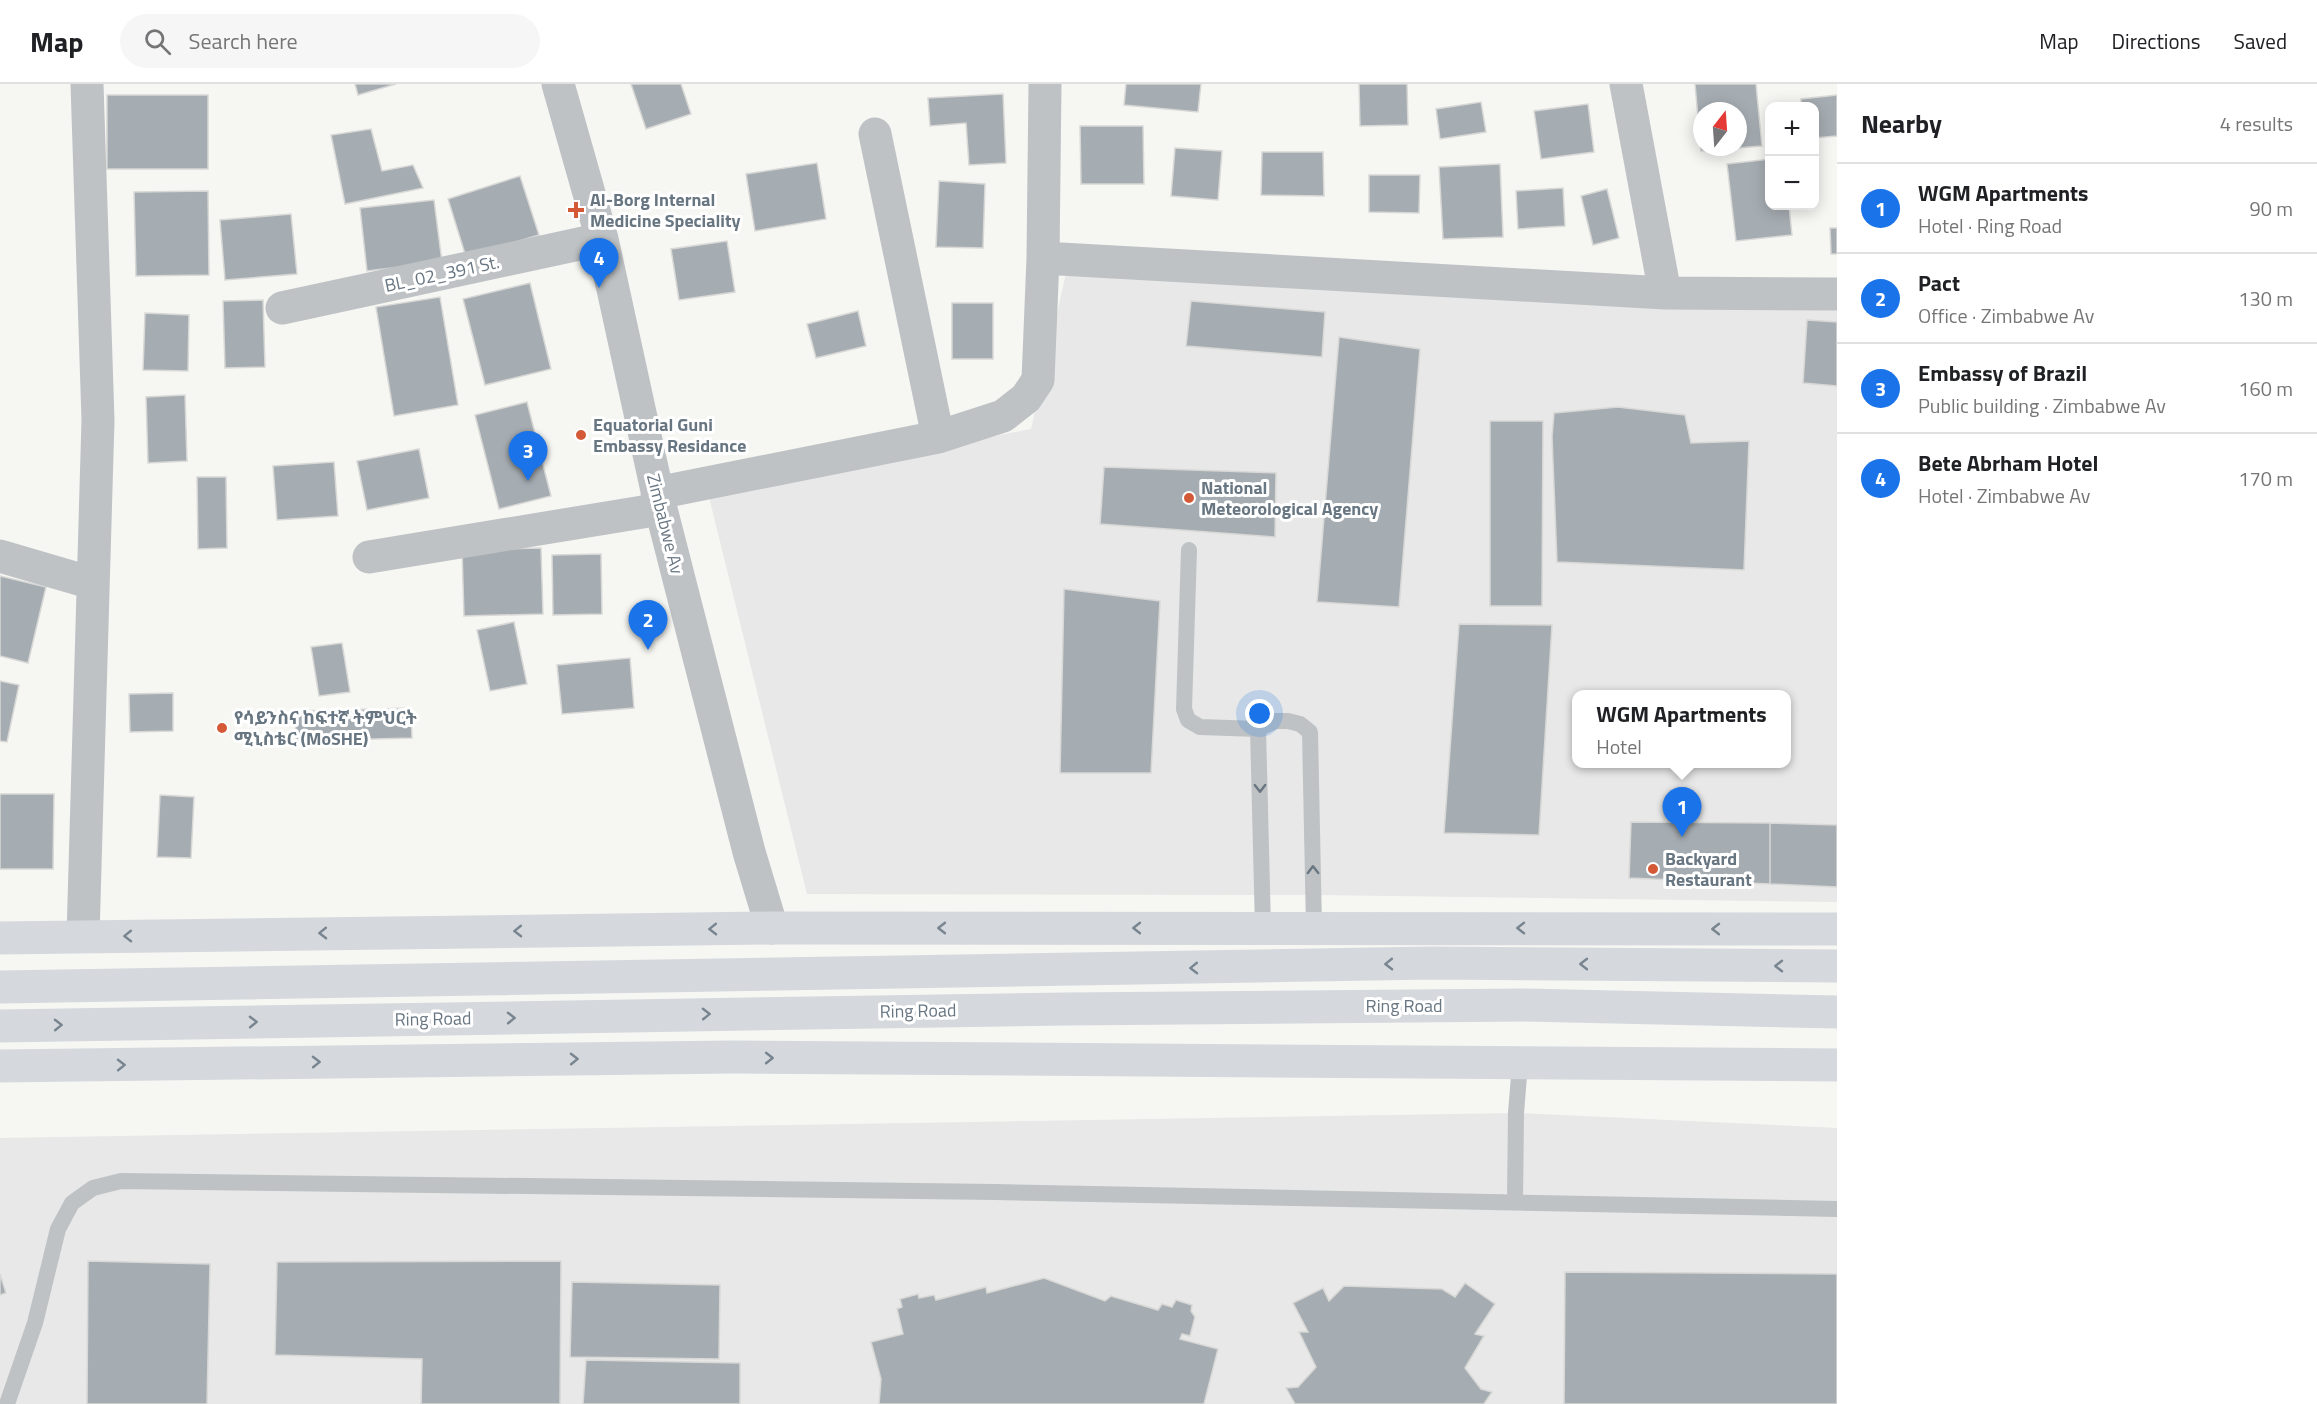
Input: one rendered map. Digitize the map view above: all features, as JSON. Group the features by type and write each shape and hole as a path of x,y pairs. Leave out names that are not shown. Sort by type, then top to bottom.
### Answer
{"main road":[{"path":"0,938 772,928 1837,929"},
{"name":"Ring Road","path":"0,987 1432,963 1837,966"},
{"name":"Ring Road","path":"0,1026 1044,1009 1384,1006 1525,1005 1837,1012"},
{"path":"0,1066 733,1057 1837,1065"}],"street":[{"path":"83,936 98,420 87,84"},
{"name":"Zimbabwe Av","path":"558,84 602,239 659,501 749,852 772,928"},
{"path":"369,557 659,501 938,437 1003,416 1026,398 1038,380 1043,258 1045,84"},
{"path":"1626,84 1665,293"},
{"path":"875,134 938,437"},
{"name":"BL_02_391 St.","path":"282,308 602,239"},
{"path":"1043,258 1665,293 1837,294"},
{"path":"0,556 92,583"}],"lane":[{"path":"1189,550 1184,709 1188,720 1200,728 1258,729 1275,721 1288,721 1300,724 1310,732 1314,928"},
{"path":"1258,729 1263,928"},
{"path":"1515,1202 1516,1113 1520,1064"},
{"path":"7,1404 35,1323 58,1229 72,1203 93,1188 122,1181 1836,1209"}],"shaded area":[{"path":"1067,269 1837,304 1837,902 1316,895 807,894 708,493 1031,429"},
{"path":"1516,1113 1837,1128 1837,1404 0,1404 0,1138"}],"building":[{"path":"355,84 396,84 358,95"},
{"path":"631,84 681,84 691,114 646,129"},
{"path":"1126,84 1201,84 1198,112 1124,105"},
{"path":"1359,84 1407,84 1408,125 1360,126"},
{"path":"1695,84 1756,84 1762,146 1747,147 1747,102 1697,102"},
{"path":"1003,94 1006,163 969,165 966,123 930,126 928,98"},
{"path":"107,95 208,95 208,169 107,169"},
{"path":"1837,95 1837,136 1819,138 1819,102 1801,102 1801,99"},
{"path":"1481,102 1486,132 1440,139 1436,109"},
{"path":"1588,104 1594,152 1541,159 1534,111"},
{"path":"1080,126 1143,126 1144,184 1081,184"},
{"path":"371,129 382,171 413,165 423,188 345,204 331,135"},
{"path":"1175,148 1222,151 1218,200 1171,196"},
{"path":"1262,152 1323,152 1324,196 1261,195"},
{"path":"1765,160 1765,210 1789,210 1792,235 1736,241 1727,164"},
{"path":"817,163 826,219 755,231 746,174"},
{"path":"1500,164 1503,237 1443,239 1439,167"},
{"path":"1369,175 1420,175 1419,213 1369,212"},
{"path":"520,176 539,235 466,257 448,199"},
{"path":"939,181 985,184 983,248 936,247"},
{"path":"1563,188 1565,226 1518,229 1516,191"},
{"path":"1607,189 1619,238 1593,245 1581,196"},
{"path":"208,191 209,275 136,276 134,192"},
{"path":"434,200 442,262 367,271 360,208"},
{"path":"291,214 297,274 225,280 220,220"},
{"path":"1830,228 1837,228 1837,254 1831,254"},
{"path":"727,241 735,292 679,300 671,249"},
{"path":"530,283 551,369 485,385 463,299"},
{"path":"440,297 458,405 394,416 376,307"},
{"path":"263,300 265,367 225,368 223,301"},
{"path":"1191,301 1325,312 1322,357 1186,346"},
{"path":"952,303 993,303 993,359 952,359"},
{"path":"858,311 866,346 816,358 807,324"},
{"path":"145,313 189,315 188,371 143,370"},
{"path":"1807,320 1837,322 1837,386 1803,383"},
{"path":"1339,337 1420,349 1399,607 1317,602"},
{"path":"185,395 187,461 148,463 146,397"},
{"path":"527,402 551,496 499,509 475,415"},
{"path":"1618,407 1685,415 1691,443 1749,441 1744,570 1557,562 1552,437 1554,413"},
{"path":"1490,421 1543,421 1542,606 1490,606"},
{"path":"419,449 429,498 367,510 357,461"},
{"path":"334,462 338,516 277,520 273,466"},
{"name":"National Meteorological Agency","path":"1104,467 1276,473 1275,537 1100,524"},
{"path":"197,477 226,477 227,548 198,549"},
{"path":"541,548 543,614 464,616 462,550"},
{"path":"601,554 602,614 553,615 552,555"},
{"path":"0,576 46,587 28,663 0,656"},
{"path":"1064,589 1160,601 1151,773 1060,773"},
{"path":"514,622 527,684 490,691 477,630"},
{"path":"1459,624 1552,625 1539,835 1444,833"},
{"path":"342,643 350,692 319,696 311,647"},
{"path":"630,658 634,708 562,714 557,665"},
{"path":"0,681 19,685 7,742 0,741"},
{"path":"173,693 173,731 130,732 129,694"},
{"path":"411,708 412,738 296,741 295,711"},
{"path":"0,794 54,794 53,869 0,869"},
{"path":"160,795 194,797 191,858 157,857"},
{"path":"1631,822 1770,823 1770,884 1629,878"},
{"path":"1770,823 1837,825 1837,887 1770,884"},
{"path":"88,1261 210,1264 207,1404 87,1404"},
{"path":"561,1261 560,1404 421,1404 422,1359 275,1355 277,1262"},
{"path":"1565,1272 1837,1274 1837,1404 1564,1404"},
{"path":"0,1274 6,1293 0,1295"},
{"path":"1044,1278 1105,1301 1111,1296 1158,1310 1162,1304 1172,1307 1176,1300 1192,1305 1191,1311 1195,1317 1190,1336 1182,1334 1180,1339 1218,1349 1204,1404 879,1404 881,1379 871,1342 903,1334 897,1309 902,1307 900,1299 918,1294 919,1298 934,1295 936,1300 986,1287 987,1293"},
{"path":"572,1282 720,1285 719,1359 570,1357"},
{"path":"1465,1283 1495,1304 1475,1334 1484,1336 1465,1368 1481,1389 1492,1392 1484,1404 1295,1404 1286,1388 1298,1387 1316,1367 1299,1332 1308,1332 1293,1303 1323,1288 1329,1301 1344,1286 1442,1289 1455,1297"},
{"path":"586,1360 740,1363 740,1404 583,1404"}],"place":[{"name":"Al-Borg Internal Medicine Speciality","path":"576,210"},
{"name":"Bete Abrham Hotel","path":"599,288"},
{"name":"Equatorial Guni Embassy Residance","path":"581,435"},
{"name":"Embassy of Brazil","path":"528,481"},
{"name":"National Meteorological Agency","path":"1189,498"},
{"name":"Pact","path":"648,650"},
{"name":"የሳይንስና ከፍተኛ ትምህርት ሚኒስቴር (MoSHE)","path":"222,728"},
{"name":"WGM Apartments","path":"1682,837"},
{"name":"Backyard Restaurant","path":"1653,869"}]}
